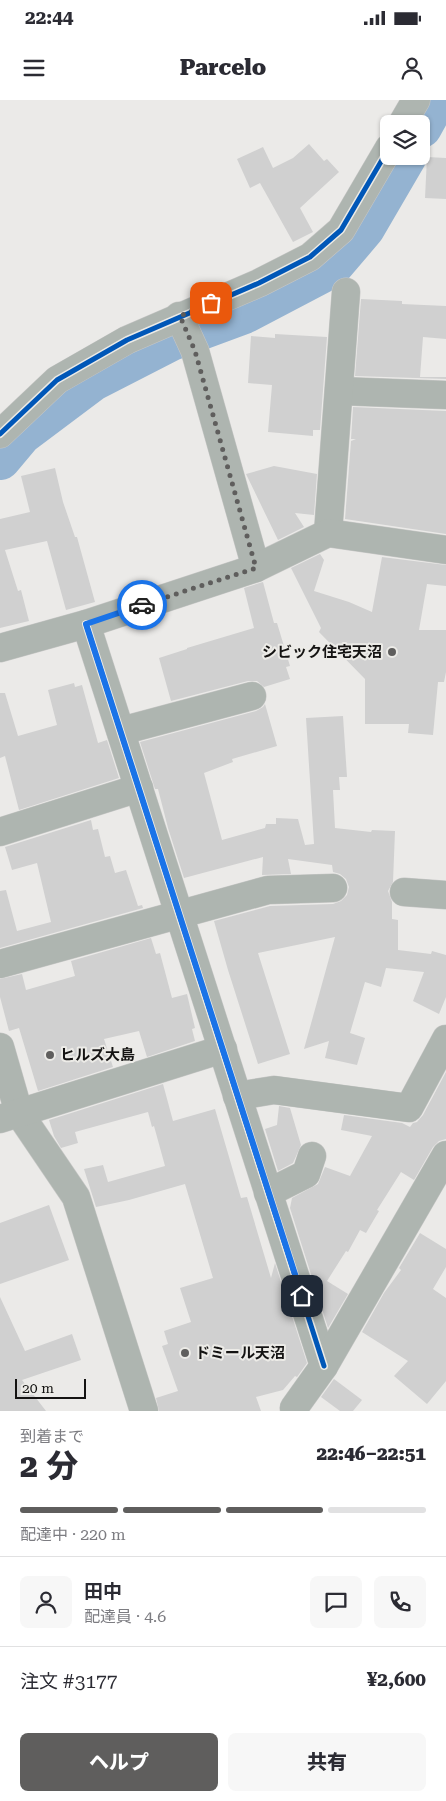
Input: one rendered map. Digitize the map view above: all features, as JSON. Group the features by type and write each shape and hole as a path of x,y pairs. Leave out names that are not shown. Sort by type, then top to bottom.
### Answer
{"street":[{"path":"407,115 416,100"},
{"path":"0,434 57,380 127,340 259,283 310,257 341,230 380,163"},
{"path":"328,533 346,292"},
{"path":"180,316 195,351 256,568"},
{"path":"339,391 446,394"},
{"path":"0,648 86,624 256,568 328,533 446,550"},
{"path":"86,624 324,1366"},
{"path":"121,731 252,696"},
{"path":"0,832 139,788"},
{"path":"0,964 180,916 268,890 333,888"},
{"path":"404,892 446,895"},
{"path":"237,1096 274,1090 408,1108 446,1039"},
{"path":"0,1047 10,1116 76,1197 144,1411"},
{"path":"10,1116 223,1049"},
{"path":"295,1411 294,1408 324,1366 446,1155"},
{"path":"268,1193 306,1174 312,1156"}],"building":[{"path":"309,144 324,161 327,159 339,172 300,208 313,232 293,242 260,183 250,188 237,159 263,147 273,168 293,158"},
{"path":"430,157 446,158 446,199 425,198 427,165 430,165"},
{"path":"361,299 402,301 402,304 446,306 446,339 423,337 420,377 446,377 446,379 355,376"},
{"path":"275,334 327,337 320,430 313,430 313,436 268,432 272,385 248,383 251,336 275,338"},
{"path":"353,407 446,411 446,534 345,519 351,441 356,439 351,439"},
{"path":"274,466 317,474 314,515 295,513 304,527 278,540 246,474"},
{"path":"55,468 63,502 75,537 77,537 95,602 66,610 47,541 5,550 18,591 21,590 29,621 0,628 0,519 30,512 21,476"},
{"path":"320,554 324,560 314,591 349,602 372,612 382,557 446,565 446,586 427,584 419,630 446,630 446,672 444,682 438,682 433,735 408,733 409,724 365,724 365,679 319,632 321,628 291,568"},
{"path":"263,582 274,623 277,623 290,666 286,667 290,679 264,687 257,681 248,681 171,701 159,658 254,628 244,588"},
{"path":"74,683 75,687 82,685 98,743 107,740 119,778 19,810 5,756 0,758 0,693 5,693 18,736 57,725 48,690"},
{"path":"265,704 277,746 232,759 233,762 204,773 222,840 265,828 266,824 276,824 276,818 298,819 305,845 314,844 306,718 343,716 347,777 339,777 340,790 333,790 335,828 371,832 372,830 395,831 393,882 388,891 392,902 392,919 398,920 398,950 431,954 432,951 446,955 446,997 439,1014 413,1001 424,972 386,968 381,987 365,982 350,1033 365,1038 357,1065 325,1058 329,1041 304,1049 335,937 258,953 290,1054 258,1064 214,921 270,906 333,904 341,901 347,895 349,887 346,879 340,874 333,872 332,865 288,859 291,874 262,875 263,857 184,878 158,789 155,789 140,742 256,711"},
{"path":"91,820 93,830 98,829 105,857 110,856 115,873 126,870 138,906 142,905 143,908 0,948 0,891 6,890 17,931 51,922 37,863 12,870 5,847"},
{"path":"151,938 156,954 160,953 172,998 187,994 195,1028 192,1029 195,1041 147,1057 139,1031 104,1039 113,1067 38,1091 19,1028 9,1031 0,997 0,979 22,974 26,990 75,976 71,961"},
{"path":"446,1072 446,1139 439,1141 433,1147 414,1180 401,1172 377,1210 379,1211 366,1233 360,1230 348,1252 346,1251 327,1281 348,1294 328,1328 290,1208 292,1198 318,1184 325,1167 350,1176 372,1136 341,1130 344,1115 402,1123 410,1127 423,1115"},
{"path":"163,1084 173,1121 215,1109 241,1198 247,1197 271,1278 275,1263 307,1363 297,1377 295,1376 283,1390 256,1397 261,1411 159,1411 156,1398 178,1391 162,1346 168,1344 164,1331 191,1322 180,1288 213,1278 185,1184 96,1207 84,1169 103,1165 108,1182 165,1166 154,1126 152,1127 148,1112 75,1132 78,1143 61,1148 54,1136 49,1120"},
{"path":"279,1106 290,1108 301,1145 293,1163 278,1171 265,1129 277,1125"},
{"path":"49,1205 69,1260 0,1284 0,1223"},
{"path":"420,1233 446,1249 446,1267 433,1289 446,1298 446,1381 427,1404 394,1376 408,1361 362,1332 384,1293 401,1270 399,1268"},
{"path":"0,1297 25,1351 72,1334 81,1360 22,1380 46,1411 0,1411"},
{"path":"334,1379 362,1400 353,1411 340,1411 321,1397"}],"waterway":[{"path":"428,115 436,100"},
{"path":"0,459 21,434 93,380 171,340 244,313 330,268 364,228 401,165"}],"cycle path":[{"path":"0,434 57,380 127,340 259,283 310,257 341,230 380,163"},
{"path":"86,624 324,1366"}],"way so far":[{"path":"142,605 256,568 195,351 180,316 211,303"}],"place":[{"name":"シビック住宅天沼","path":"392,652"},
{"name":"ヒルズ大島","path":"50,1055"},
{"name":"ドミール天沼","path":"185,1353"}],"route":[{"path":"142,605 86,624 302,1296"}]}
